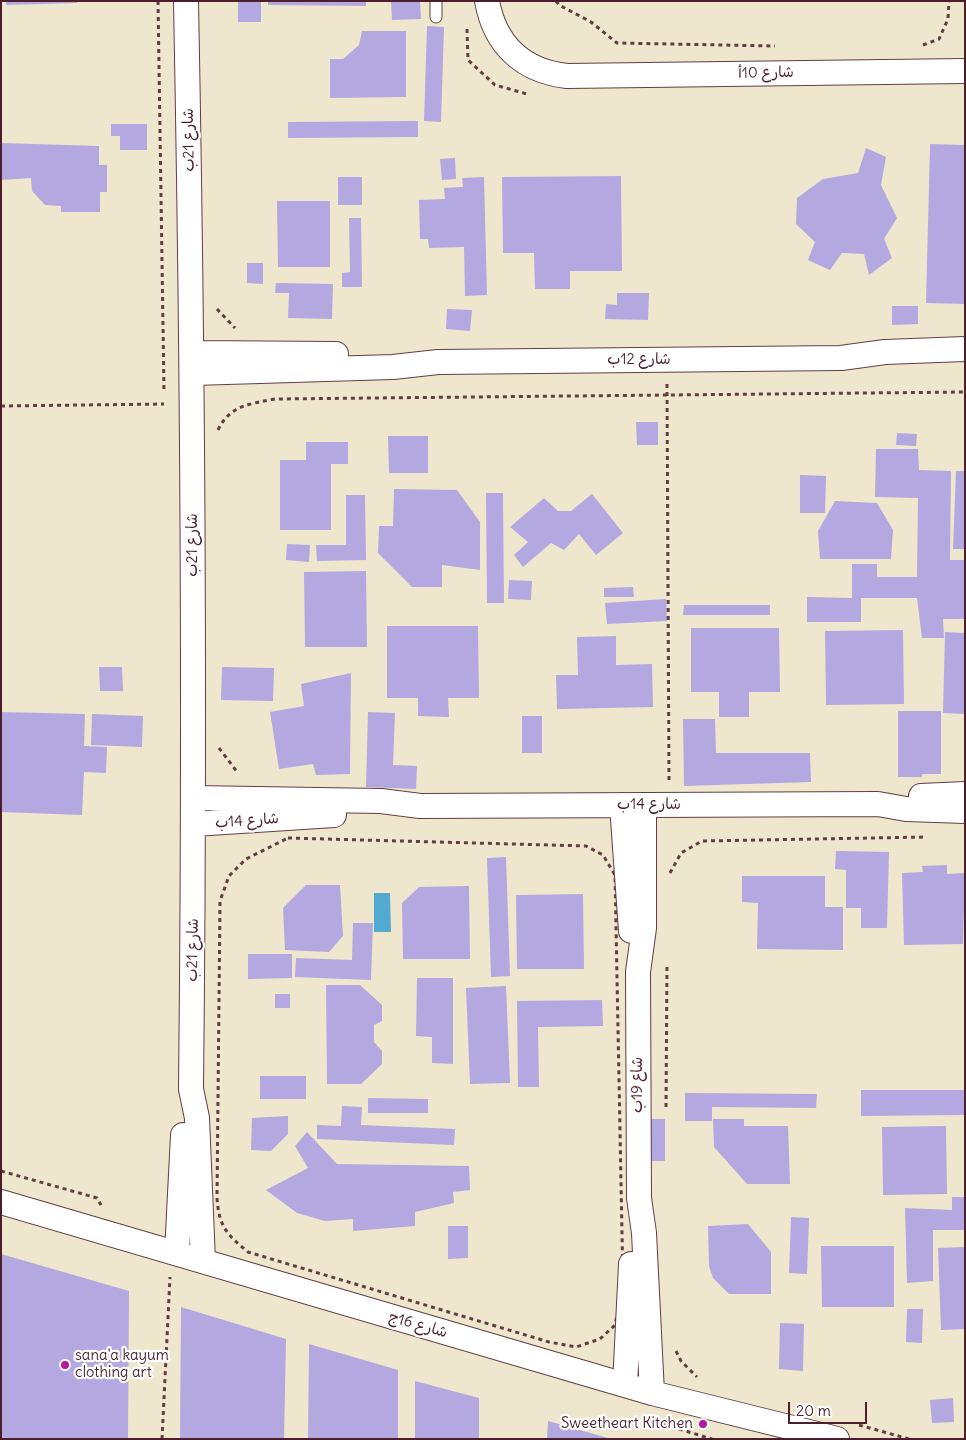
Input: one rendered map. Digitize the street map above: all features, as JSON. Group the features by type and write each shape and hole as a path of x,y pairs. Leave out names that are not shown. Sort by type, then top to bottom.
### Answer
{"street":[{"name":"شارع 21ب","path":"174,1252 183,1132 191,1089 194,824 193,363 186,1"},
{"name":"شارع 10أ","path":"488,1 495,30 513,54 538,70 567,76 965,71"},
{"name":"شارع 12ب","path":"193,363 393,367 438,362 841,358 885,352 965,350"},
{"name":"شارع 12ب","path":"841,358 884,365 965,365"},
{"name":"شارع 14ب","path":"878,804 913,797 965,794"},
{"name":"شارع 14ب","path":"194,798 381,801 420,806 878,804 906,809 965,811"},
{"name":"شاع 19ب","path":"633,805 644,928 638,972 638,1198 644,1234 652,1393"},
{"name":"شارع 14ب","path":"194,824 370,813 420,806"},
{"name":"شارع 21ب","path":"191,1089 197,1118 202,1261"},
{"name":"شاع 19ب","path":"625,1385 633,1223 638,1198"},
{"name":"شارع 16ج","path":"1,1202 652,1393 846,1431"}],"lane":[{"path":"436,1 436,16"}],"path":[{"path":"158,1 164,414"},
{"path":"556,1 559,6 591,22 617,43 777,46"},
{"path":"916,48 940,39 948,19 949,1"},
{"path":"667,360 670,786"},
{"path":"215,436 224,418 241,406 275,399 965,392"},
{"path":"1,406 164,404"},
{"path":"216,742 225,758 242,778"},
{"path":"667,879 681,853 702,841 936,837"},
{"path":"288,838 586,846 603,854 615,875 623,1285 615,1325 600,1339 576,1347 550,1342 248,1252 227,1235 218,1216 217,1198 220,901 229,876 246,859 288,838"},
{"path":"666,1113 667,957"},
{"path":"1,1171 97,1198 102,1206"},
{"path":"162,1439 174,1252"},
{"path":"674,1347 681,1361 701,1381"},
{"path":"846,1431 910,1439"}],"water":[{"path":"374,893 390,893 391,932 374,932"}],"building":[{"path":"6,1 77,1 77,3 6,5"},
{"path":"238,1 261,1 261,22 238,22"},
{"path":"268,1 366,1 366,6 268,5"},
{"path":"391,1 420,1 421,19 392,20"},
{"path":"427,26 444,27 441,122 424,121"},
{"path":"362,31 406,31 406,97 330,98 330,59 343,59 359,45"},
{"path":"418,121 418,137 288,138 288,122"},
{"path":"111,124 147,124 147,150 120,150 120,136 111,136"},
{"path":"1,143 99,146 99,165 107,165 107,192 100,192 100,212 61,212 61,206 45,205 32,191 31,178 1,180"},
{"path":"930,144 965,145 965,304 926,303"},
{"path":"866,148 886,157 881,185 897,218 884,239 892,258 869,275 864,254 842,253 830,270 808,260 815,242 796,224 797,198 823,179 858,173"},
{"path":"455,158 456,179 442,180 440,159"},
{"path":"621,176 622,271 570,271 570,289 535,289 534,253 503,253 502,177"},
{"path":"338,177 362,177 362,205 338,205"},
{"path":"484,177 487,295 465,296 464,247 429,248 428,239 420,239 419,200 445,199 444,188 463,187 462,178"},
{"path":"277,201 330,201 330,267 278,267"},
{"path":"349,218 361,218 362,287 342,287 342,273 350,272"},
{"path":"247,263 263,263 263,284 247,283"},
{"path":"276,283 333,284 332,319 288,318 289,293 275,293"},
{"path":"617,293 649,293 648,320 605,319 606,304 617,305"},
{"path":"892,306 918,306 918,324 892,325"},
{"path":"447,309 472,310 470,331 446,329"},
{"path":"636,422 658,422 658,445 637,445"},
{"path":"897,433 917,434 916,446 896,445"},
{"path":"388,436 428,436 428,473 389,473"},
{"path":"306,442 348,442 348,464 331,464 331,530 280,530 280,460 306,460"},
{"path":"876,449 918,449 919,470 951,471 950,560 965,560 965,619 943,619 944,638 922,638 917,598 861,598 861,622 807,622 807,597 852,598 852,564 877,564 877,577 917,577 918,498 875,497"},
{"path":"956,471 965,471 965,549 953,549"},
{"path":"800,475 826,476 825,513 800,513"},
{"path":"394,489 457,490 480,522 480,570 442,565 442,587 412,587 378,553 379,526 393,526"},
{"path":"486,493 503,493 504,603 487,603"},
{"path":"592,494 623,533 596,555 579,534 564,550 551,543 523,567 514,555 528,542 510,527 544,498 558,511 571,511"},
{"path":"346,495 365,495 366,560 317,561 316,545 346,545"},
{"path":"835,501 877,503 893,530 891,559 820,559 818,531"},
{"path":"287,544 310,545 309,562 286,560"},
{"path":"366,571 367,647 305,647 304,572"},
{"path":"509,580 532,581 531,600 508,599"},
{"path":"633,587 634,597 604,597 604,588"},
{"path":"666,599 667,621 607,624 605,603"},
{"path":"684,605 770,605 770,615 683,615"},
{"path":"387,626 478,626 479,698 448,698 449,717 418,716 418,698 387,698"},
{"path":"691,628 779,628 780,692 749,692 749,717 719,717 719,692 691,692"},
{"path":"903,630 904,704 826,705 825,631"},
{"path":"945,632 965,633 965,714 943,713"},
{"path":"616,636 616,665 652,664 653,707 557,709 556,675 578,675 577,637"},
{"path":"99,667 122,667 123,691 100,691"},
{"path":"222,667 274,668 273,701 221,700"},
{"path":"351,673 350,774 316,775 313,764 279,769 270,712 304,706 301,684"},
{"path":"898,711 941,711 941,774 922,774 922,777 898,777"},
{"path":"1,712 85,714 84,746 107,747 106,773 84,772 82,815 1,812"},
{"path":"368,712 395,713 393,765 417,766 416,789 366,787"},
{"path":"92,714 143,716 142,747 91,745"},
{"path":"522,716 542,716 542,753 522,753"},
{"path":"683,719 715,719 716,753 810,753 811,782 684,786"},
{"path":"836,851 889,852 887,928 861,928 861,908 846,908 846,870 835,869"},
{"path":"506,857 510,976 491,977 487,858"},
{"path":"947,865 947,874 965,873 963,944 904,945 902,873 923,872 922,866"},
{"path":"742,876 825,876 825,907 843,907 843,950 757,949 758,903 742,902"},
{"path":"306,885 340,885 343,936 329,952 285,950 283,908"},
{"path":"469,886 470,959 403,959 402,903 419,887"},
{"path":"583,894 584,969 517,969 516,895"},
{"path":"353,923 373,923 371,980 295,977 296,958 352,960"},
{"path":"248,954 292,954 292,978 248,979"},
{"path":"417,978 453,978 453,1064 432,1063 432,1037 416,1036"},
{"path":"326,985 360,985 382,1005 382,1021 374,1025 374,1042 382,1051 382,1064 361,1084 327,1084"},
{"path":"506,986 510,1083 470,1084 466,988"},
{"path":"275,994 290,994 290,1008 275,1008"},
{"path":"602,1000 603,1026 538,1027 539,1087 518,1087 517,1001"},
{"path":"260,1076 306,1076 306,1099 260,1099"},
{"path":"861,1090 965,1090 965,1115 861,1116"},
{"path":"685,1093 817,1094 816,1108 712,1107 712,1121 685,1121"},
{"path":"368,1098 428,1099 428,1113 368,1113"},
{"path":"342,1106 362,1107 361,1125 455,1129 454,1145 317,1139 317,1125 341,1126"},
{"path":"288,1116 288,1134 271,1151 251,1150 252,1118"},
{"path":"649,1119 665,1119 665,1161 649,1161"},
{"path":"713,1119 744,1119 744,1126 788,1126 790,1184 747,1184 714,1147"},
{"path":"946,1126 947,1194 883,1195 882,1127"},
{"path":"307,1132 337,1164 469,1166 470,1190 453,1192 454,1203 415,1212 415,1226 353,1231 353,1219 325,1221 297,1213 266,1190 308,1168 295,1146"},
{"path":"952,1197 965,1197 965,1230 933,1230 933,1281 907,1283 905,1208 952,1210"},
{"path":"791,1217 809,1218 807,1274 789,1273"},
{"path":"748,1224 771,1252 771,1294 729,1294 713,1278 709,1266 708,1226"},
{"path":"448,1226 468,1226 468,1258 448,1259"},
{"path":"821,1246 894,1246 894,1307 822,1307"},
{"path":"965,1247 965,1329 941,1330 938,1248"},
{"name":"sana'a kayum clothing art","path":"1,1254 129,1291 128,1439 1,1439"},
{"path":"181,1307 286,1339 284,1439 180,1439"},
{"path":"907,1309 923,1309 922,1343 906,1342"},
{"path":"780,1323 804,1324 803,1371 779,1369"},
{"path":"309,1344 398,1370 398,1439 308,1439"},
{"path":"415,1381 479,1398 479,1439 415,1439"},
{"path":"953,1398 954,1422 932,1423 930,1400"},
{"path":"548,1421 608,1438 608,1439 547,1439"}],"place":[{"name":"sana'a kayum clothing art","path":"65,1365"},
{"name":"Sweetheart Kitchen","path":"703,1424"}]}
